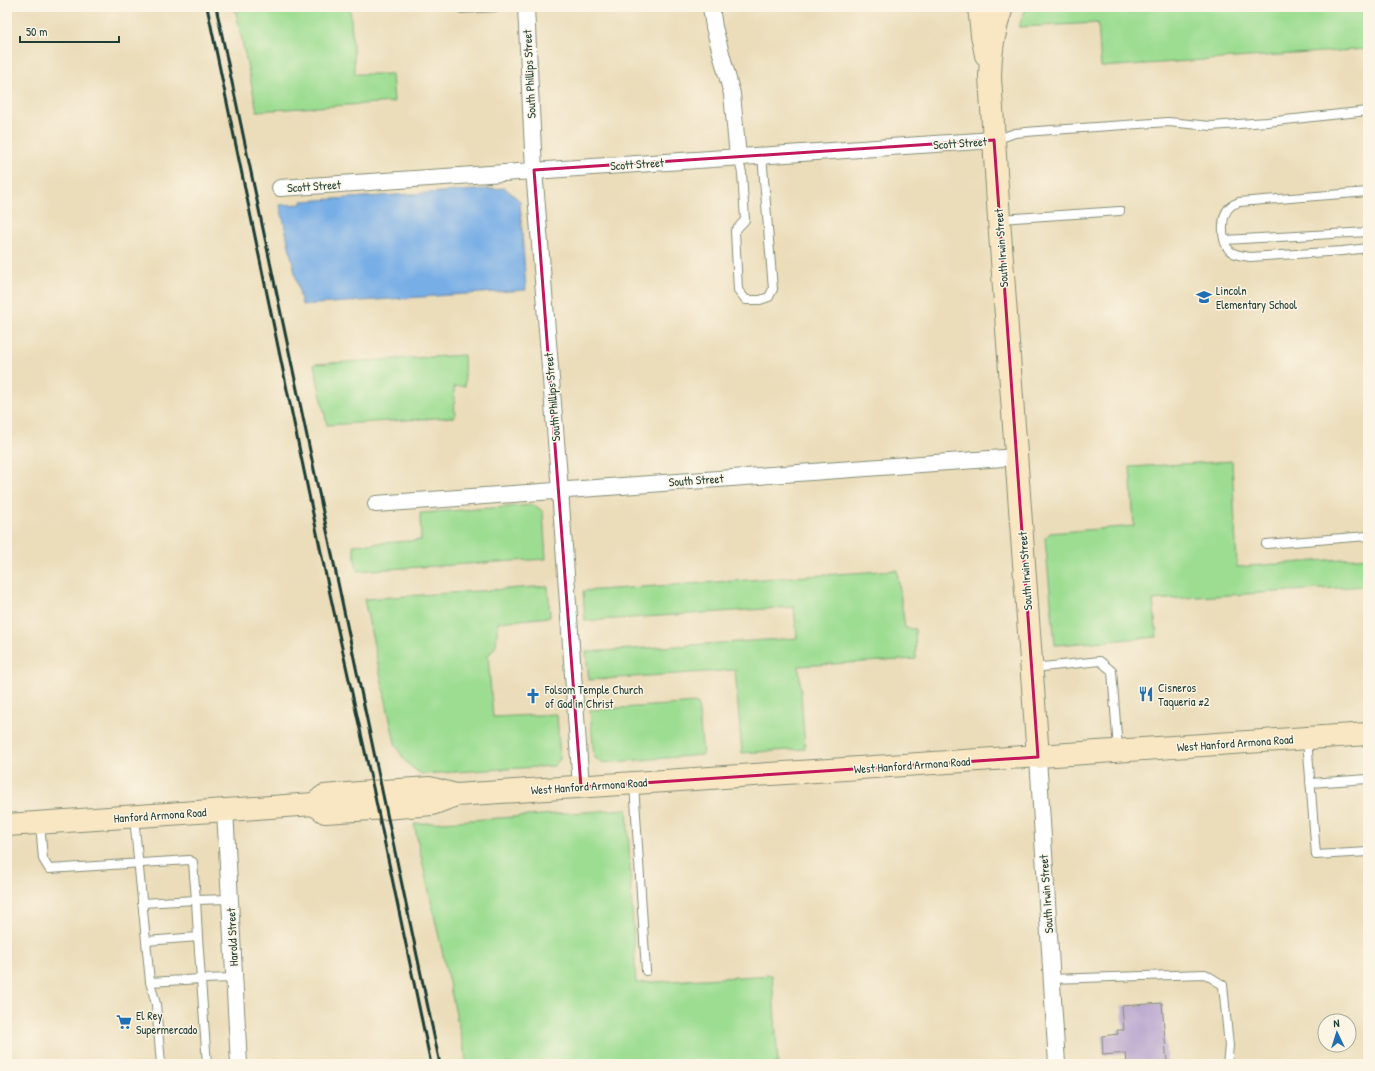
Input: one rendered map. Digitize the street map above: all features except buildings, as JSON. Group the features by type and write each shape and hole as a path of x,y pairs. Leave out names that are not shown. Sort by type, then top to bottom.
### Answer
{"main road":[{"path":"979,7 982,35 990,78"},
{"path":"990,78 990,57 994,34 1002,7"},
{"name":"South Irwin Street","path":"990,78 1038,757"},
{"name":"West Hanford Armona Road","path":"456,795 1368,734"},
{"name":"Hanford Armona Road","path":"7,825 314,804 324,796 383,791 430,788 456,795"}],"street":[{"name":"South Phillips Street","path":"526,7 534,170 560,490 581,787"},
{"path":"711,7 714,27 732,94 738,157"},
{"name":"Scott Street","path":"280,188 994,140"},
{"name":"South Street","path":"376,504 1017,457"},
{"name":"South Irwin Street","path":"1038,757 1057,1064"},
{"name":"Harold Street","path":"225,810 239,1064"}],"lane":[{"path":"462,9 498,7"},
{"path":"994,140 1015,133 1038,131 1168,122 1211,126 1268,122 1368,111"},
{"path":"738,157 742,173 745,220 735,230 738,290 746,300 760,300 769,297 773,289 762,155"},
{"path":"1368,192 1240,202 1231,205 1223,218 1225,245 1231,252 1239,255 1250,257 1368,248"},
{"path":"999,219 1120,211"},
{"path":"1225,240 1368,232"},
{"path":"1266,544 1368,536"},
{"path":"1032,668 1100,661 1112,671 1118,751"},
{"path":"1307,738 1316,855 1368,852"},
{"path":"1310,783 1368,779"},
{"path":"634,784 646,971"},
{"path":"134,816 150,982 156,1004 161,1064"},
{"path":"40,823 43,859 49,869 189,860 193,862 207,1064"},
{"path":"142,903 230,899"},
{"path":"146,941 198,937"},
{"path":"1051,979 1205,974 1223,985 1229,1046 1227,1064"},
{"path":"150,982 234,978"}],"highlighted area":[{"path":"994,140 1038,757 581,787 534,170"}],"green space":[{"path":"235,7 350,7 355,74 392,74 394,102 257,111"},
{"path":"1026,7 1368,7 1368,49 1101,67 1098,23 1019,27"},
{"path":"464,355 465,386 454,387 455,417 327,425 314,364"},
{"path":"1232,461 1237,567 1368,557 1368,586 1153,600 1157,637 1055,645 1045,538 1050,533 1134,526 1130,467"},
{"path":"534,505 543,512 546,559 357,571 353,545 421,540 420,513"},
{"path":"897,570 905,628 915,629 916,659 799,666 805,749 742,753 735,670 589,680 586,652 797,638 794,607 585,621 583,591"},
{"path":"548,586 550,617 498,622 496,646 488,656 493,717 557,714 560,759 554,766 421,774 405,761 395,743 364,599"},
{"path":"698,703 703,755 602,763 594,757 590,710"},
{"path":"627,809 636,983 772,975 778,1064 467,1064 414,824"}],"water":[{"path":"505,188 520,201 526,290 302,305 280,205 302,204 302,201"}],"railway":[{"path":"207,7 326,576 374,792 431,1064"},
{"path":"216,7 440,1064"}],"place":[{"name":"Lincoln Elementary School","path":"1204,297"},
{"name":"Cisneros Taqueria #2","path":"1146,694"},
{"name":"Folsom Temple Church of God in Christ","path":"533,696"},
{"name":"El Rey Supermercado","path":"124,1022"}]}
